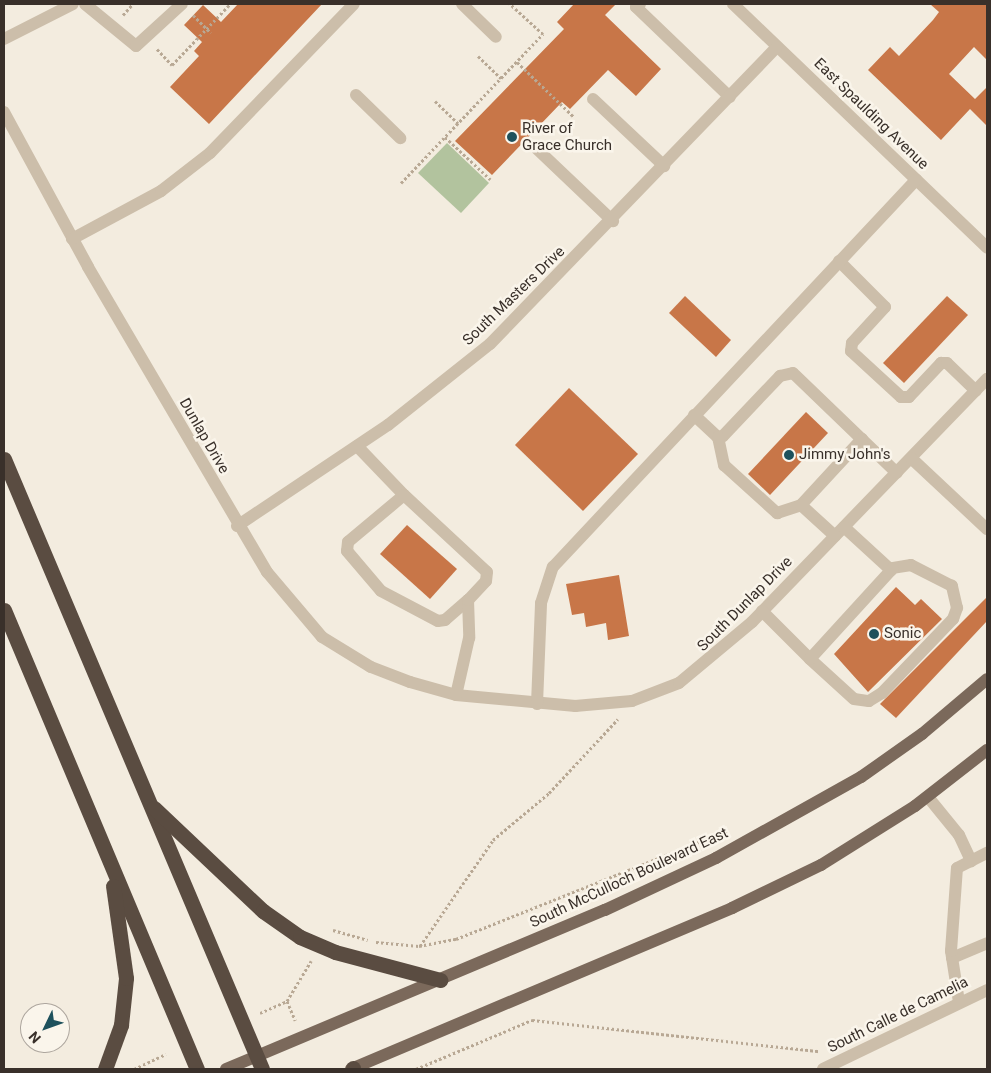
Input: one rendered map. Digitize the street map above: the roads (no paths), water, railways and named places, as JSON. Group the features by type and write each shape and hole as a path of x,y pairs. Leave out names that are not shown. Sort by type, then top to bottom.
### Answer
{"highway":[{"path":"4,459 259,1063"},
{"path":"4,610 108,860 198,1069"},
{"path":"149,804 263,911 300,937 335,952 440,980"},
{"path":"105,1069 121,1025 126,978 108,860"}],"main road":[{"name":"South McCulloch Boulevard East","path":"226,1069 259,1063 440,980 614,906 813,806 922,734 987,679"},
{"path":"352,1069 741,904 836,856 928,797 987,750"}],"street":[{"path":"4,39 73,4"},
{"path":"85,4 127,44 136,46 147,40 182,4"},
{"path":"72,239 161,191 204,158 354,4"},
{"path":"462,4 496,37"},
{"path":"640,4 636,7 730,97"},
{"name":"East Spaulding Avenue","path":"733,4 987,248"},
{"name":"South Masters Drive","path":"237,526 357,446 490,344 613,221 778,47"},
{"path":"356,95 400,138"},
{"path":"593,99 664,166"},
{"name":"Dunlap Drive","path":"4,112 72,239 237,526 293,605 322,636 392,676 456,694"},
{"path":"537,149 613,221"},
{"path":"537,704 540,614 549,574 694,415 916,180"},
{"path":"839,261 885,307 852,344 851,351 901,397 909,397 941,363 946,363 976,391"},
{"path":"718,438 787,372 794,373 897,473"},
{"name":"South Dunlap Drive","path":"456,694 537,704 632,701 662,691 696,672 762,611 987,379"},
{"path":"694,415 718,438 724,465 772,511 783,512 801,505 862,439"},
{"path":"357,446 404,495 487,572 486,581 445,620 438,621 381,591 347,551 348,542 404,495"},
{"path":"911,458 987,530"},
{"path":"801,505 835,536"},
{"path":"844,527 891,570"},
{"path":"762,611 810,658 854,699 869,701 882,694 953,618 957,608 952,586 911,565 891,570 810,658"},
{"path":"456,694 469,638 468,600"},
{"path":"928,797 959,835 971,861"},
{"path":"960,1002 952,958 957,868 987,853"},
{"path":"952,958 987,943"},
{"name":"South Calle de Camelia","path":"824,1069 855,1051 987,990"}],"place":[{"name":"River of Grace Church","path":"512,137"},
{"name":"Jimmy John's","path":"789,455"},
{"name":"Sonic","path":"874,634"}]}
